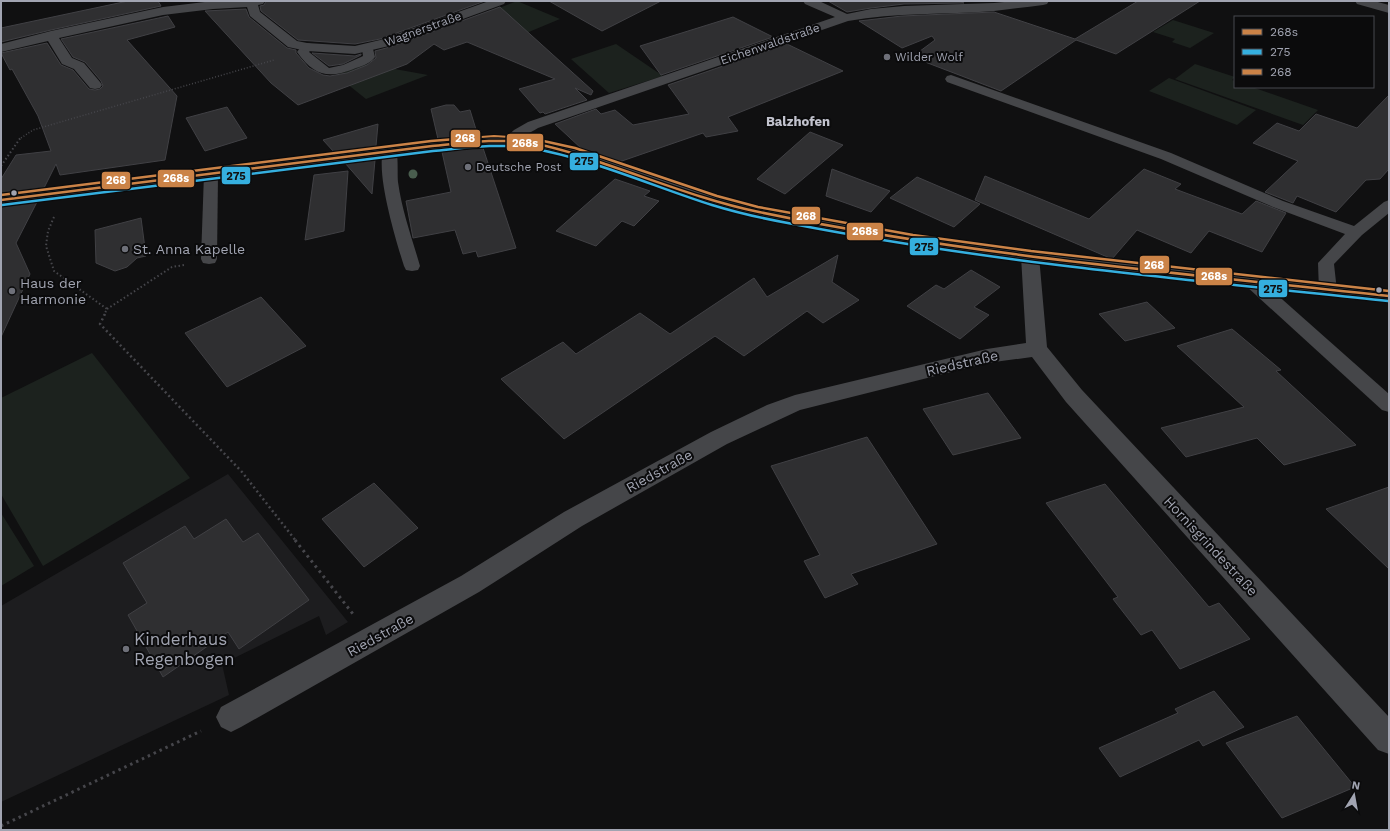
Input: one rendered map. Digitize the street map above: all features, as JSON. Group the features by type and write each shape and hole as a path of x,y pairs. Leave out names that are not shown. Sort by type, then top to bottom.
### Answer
{"street":[{"name":"Wagnerstraße","path":"256,2 254,13 293,44 305,49 343,50 368,48 500,1"},
{"path":"809,1 845,18"},
{"name":"Eichenwaldstraße","path":"510,141 519,133 533,125 845,18 904,10 994,7 1043,1"},
{"path":"1361,1 1389,9"},
{"path":"1,48 51,35 163,11 212,5 256,2"},
{"path":"51,35 67,61 79,66 95,85"},
{"path":"1,200 390,151 474,142 510,141 542,145 573,153 683,191 757,212 868,233 1030,256 1389,296"},
{"path":"1030,256 1037,349"},
{"name":"Riedstraße","path":"231,717 470,584 573,519 719,438 775,410 795,403 987,356 1037,349"},
{"name":"Hornisgrindestraße","path":"1037,349 1074,396 1389,739"}],"lane":[{"name":"Wagnerstraße","path":"305,49 325,71 332,71 364,61 369,57 368,48"},
{"path":"950,79 1166,156 1278,204 1356,232"},
{"path":"390,151 389,172 393,196 412,266"},
{"path":"209,259 211,174"},
{"path":"1328,290 1326,263 1356,232 1389,205"},
{"path":"1250,281 1389,405"}],"path":[{"path":"1,166 22,136 33,130 305,49"},
{"path":"65,192 48,231 46,246 54,271 107,309"},
{"path":"209,259 172,268 107,309 100,324 242,472 373,639"},
{"path":"1,826 231,717"}],"shaded area":[{"path":"517,1 560,19 512,39 471,19"},
{"path":"1173,20 1214,33 1190,48 1172,42 1175,39 1153,32"},
{"path":"616,44 663,76 609,93 571,59"},
{"path":"367,64 428,75 366,99 336,75"},
{"path":"1195,64 1234,77 1232,80 1234,81 1234,88 1255,88 1318,110 1303,125 1175,79"},
{"path":"1169,78 1256,110 1237,125 1149,91"},
{"path":"92,353 190,478 43,566 1,494 1,398"},
{"name":"Kinderhaus Regenbogen","path":"228,474 348,622 326,635 319,616 222,664 229,695 1,802 1,606"},
{"path":"1,513 34,566 1,586"}],"building":[{"path":"128,1 158,1 161,6 1,42 1,28"},
{"path":"266,1 485,1 380,39 355,44 298,40 261,11 260,6 264,5"},
{"path":"549,1 661,1 602,31"},
{"path":"828,1 959,1 964,3 904,4 847,12"},
{"path":"1138,1 1200,1 1116,54 1076,40 1001,91 912,57 935,40 932,36 902,48 859,21 902,16 994,12 1075,39"},
{"path":"500,7 593,91 591,95 575,88 587,100 545,114 543,112 540,113 519,89 555,79 467,42 444,50 434,44 407,64 298,105 271,83 205,11 246,9 249,17 287,48 296,50 296,53 309,68 323,75 330,76 347,73 367,65 376,58 375,51 390,47"},
{"path":"168,16 175,27 127,40 177,96 165,160 60,175 56,164 44,188 1,193 1,179 16,155 51,151 38,116 12,69 10,70 1,53 47,43 61,65 73,70 89,89 100,89 103,86 101,81 85,62 73,57 61,39"},
{"path":"733,17 773,37 661,75 640,46"},
{"path":"787,44 843,71 728,117 738,131 706,137 703,133 619,162 583,150 555,124 596,109 601,114 615,110 633,125 689,114 668,85"},
{"path":"312,53 355,56 361,55 343,64 329,66"},
{"path":"1389,95 1389,169 1380,179 1366,180 1336,212 1297,196 1293,203 1265,192 1298,161 1253,143 1277,123 1299,131 1316,114 1357,128"},
{"path":"446,105 454,105 460,112 470,110 478,136 438,139 431,109"},
{"path":"227,107 247,138 205,151 186,118"},
{"path":"378,124 376,146 334,152 323,140"},
{"path":"810,132 843,145 785,194 757,179"},
{"path":"483,148 516,248 478,257 476,251 463,254 455,230 413,238 406,201 451,192 442,152"},
{"path":"375,160 372,194 345,163"},
{"path":"832,169 890,191 871,212 826,196"},
{"path":"1144,169 1181,184 1175,189 1242,214 1256,201 1286,213 1262,252 1209,231 1191,253 1137,230 1112,259 975,200 985,176 1089,219"},
{"path":"348,171 344,231 305,240 314,175"},
{"path":"917,177 980,204 954,227 890,198"},
{"path":"615,179 650,191 644,196 659,201 634,226 622,221 596,246 556,231"},
{"path":"37,202 16,243 30,274 1,337 1,206"},
{"name":"St. Anna Kapelle","path":"141,218 146,256 137,258 127,267 115,271 96,263 95,230"},
{"path":"838,255 832,282 859,300 823,323 807,311 744,356 715,336 564,439 501,379 563,342 576,354 640,313 670,334 754,278 767,297"},
{"path":"971,270 1000,287 974,307 989,315 960,339 907,306 936,285 944,289"},
{"path":"261,297 306,346 227,387 185,333"},
{"path":"1147,302 1175,328 1125,341 1099,314"},
{"path":"1232,329 1281,370 1276,371 1356,445 1284,465 1257,438 1186,457 1161,428 1244,407 1177,346"},
{"path":"988,393 1021,438 953,455 923,409"},
{"path":"867,437 937,544 851,574 858,584 825,598 804,561 820,555 771,466"},
{"path":"374,483 418,528 364,567 322,519"},
{"path":"1105,484 1209,607 1219,603 1250,639 1180,669 1152,630 1141,635 1113,599 1118,597 1046,503"},
{"path":"1389,487 1389,569 1326,509"},
{"path":"226,519 243,542 258,533 309,600 239,649 228,632 163,677 128,615 147,603 123,563 185,526 194,539"},
{"path":"1214,691 1244,727 1203,746 1199,740 1120,777 1099,748 1178,713 1175,709"},
{"path":"1297,716 1355,787 1282,818 1226,743"}],"transit line":[{"name":"268","path":"1,195 431,141 494,136 530,138 575,148 717,196 758,207 913,235 1031,251 1389,291"},
{"name":"268s","path":"1,200 432,146 494,141 529,143 573,153 716,201 757,212 912,240 1030,256 1389,296"},
{"name":"275","path":"2,205 433,151 481,146 506,146 530,148 576,159 725,209 817,229 1030,262 1388,301"}],"place":[{"name":"Wilder Wolf","path":"887,57"},
{"name":"Deutsche Post","path":"468,167"},
{"name":"St. Anna Kapelle","path":"125,249"},
{"name":"Haus der Harmonie","path":"12,291"},
{"name":"Kinderhaus Regenbogen","path":"126,649"}],"district":[{"name":"Balzhofen","path":"798,121"}]}
